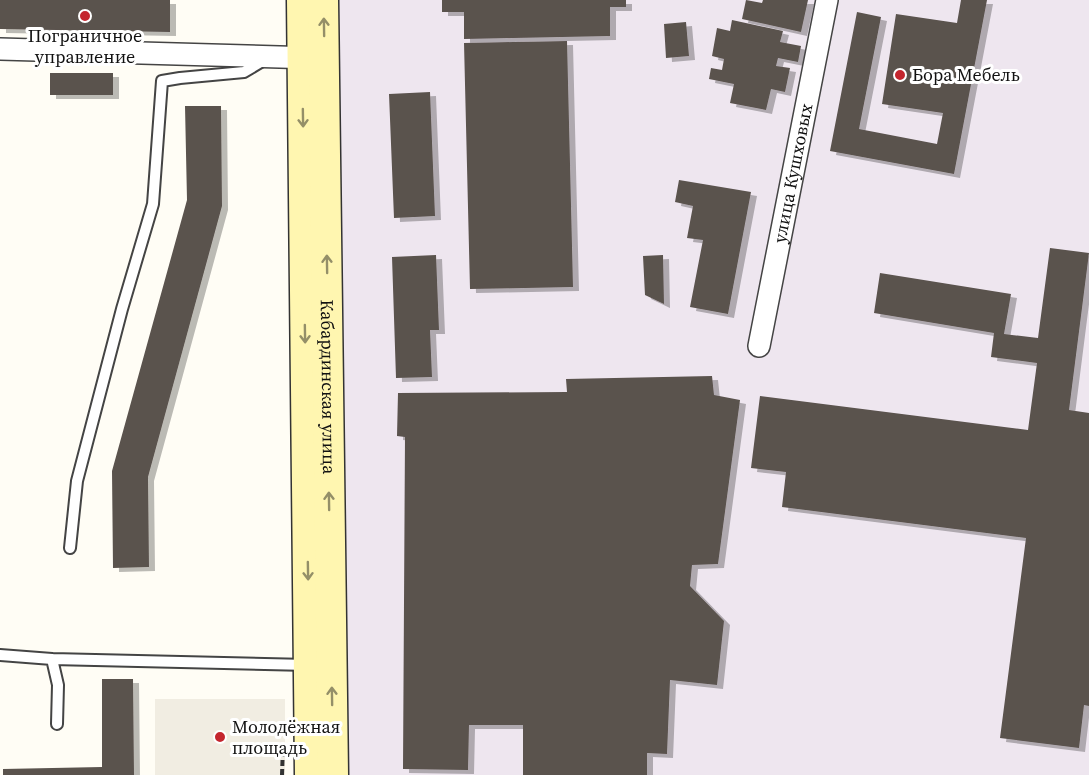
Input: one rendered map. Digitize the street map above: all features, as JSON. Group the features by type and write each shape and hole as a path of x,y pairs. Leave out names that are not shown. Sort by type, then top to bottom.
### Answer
{"main road":[{"name":"Кабардинская улица","path":"302,0 313,58 333,775"},
{"name":"Кабардинская улица","path":"310,775 313,58 323,0"}],"street":[{"name":"улица Кушховых","path":"759,346 826,0"},
{"path":"0,49 313,58"}],"lane":[{"path":"70,548 77,481 122,309 153,204 162,81 244,72 267,58"},
{"path":"0,655 52,659 309,665"},
{"path":"52,659 58,685 57,724"}],"shaded area":[{"path":"323,0 1089,0 1089,775 333,775"},
{"name":"Молодёжная площадь","path":"155,699 285,699 285,775 155,775"}],"building":[{"name":"Пограничное управление","path":"0,0 170,0 170,32 0,29"},
{"path":"442,0 626,0 626,7 610,7 610,36 464,39 464,12 442,12"},
{"path":"746,0 762,3 763,0 808,0 801,32 742,19"},
{"path":"961,0 987,0 954,174 830,151 857,12 881,17 859,129 937,144 943,113 882,104 896,14 957,23"},
{"path":"732,20 783,31 780,42 801,46 798,62 778,58 776,66 790,68 785,92 771,89 766,110 730,103 734,84 709,79 711,68 722,70 724,59 712,56 717,28 730,31"},
{"path":"686,22 689,56 666,58 664,24"},
{"path":"567,41 573,287 470,289 464,43"},
{"path":"50,73 113,73 113,95 50,95"},
{"path":"430,92 435,216 394,218 389,94"},
{"path":"185,106 221,106 222,206 148,477 149,567 113,568 112,471 187,200"},
{"path":"679,180 751,192 728,314 690,307 703,240 687,238 693,206 675,202"},
{"path":"1050,248 1089,253 1069,410 1089,413 1089,706 1084,705 1079,748 1000,738 1026,538 782,507 786,472 751,468 760,396 1028,430 1037,363 991,357 994,333 874,313 880,273 1011,294 1004,334 1038,338"},
{"path":"436,255 439,330 430,330 432,377 396,378 392,257"},
{"path":"663,255 664,304 645,295 643,256"},
{"path":"712,376 714,395 740,400 718,564 692,565 690,586 724,621 717,685 670,680 667,754 647,753 647,775 523,775 523,725 469,725 468,770 403,769 405,437 397,436 398,393 567,392 566,379"},
{"path":"102,679 133,679 134,775 3,775 3,769 102,767"}],"place":[{"name":"Пограничное управление","path":"85,16"},
{"name":"Бора Мебель","path":"900,75"},
{"name":"Молодёжная площадь","path":"220,737"}]}
